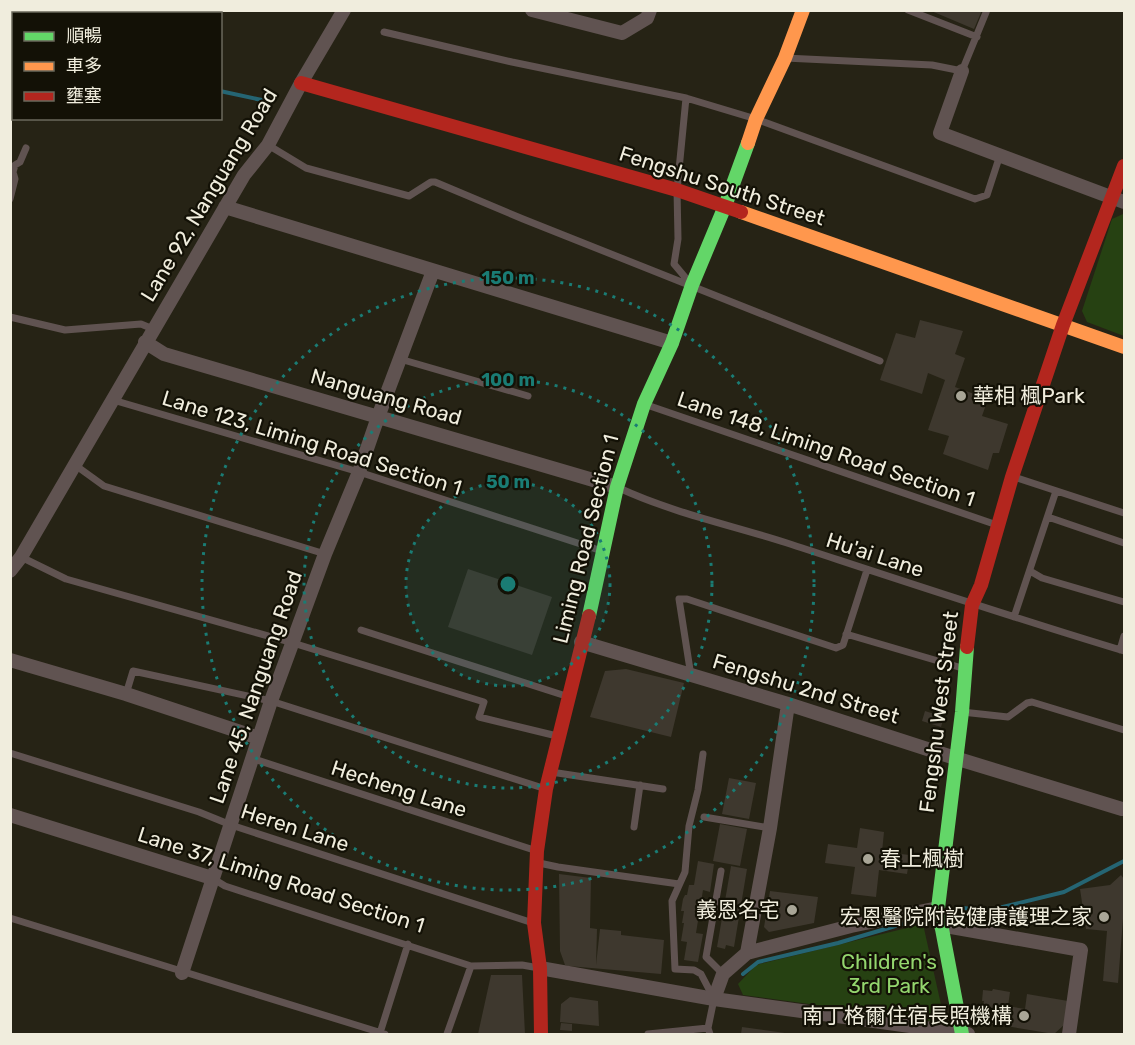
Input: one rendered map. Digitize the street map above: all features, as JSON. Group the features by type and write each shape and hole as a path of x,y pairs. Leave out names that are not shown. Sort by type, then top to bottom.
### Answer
{"street":[{"name":"Lane 92, Nanguang Road","path":"10,572 21,557 244,175 268,145 344,10"},
{"path":"532,10 622,33 647,18 650,10"},
{"name":"Liming Road Section 1","path":"541,1035 540,968 534,923 537,857 546,789 581,642 594,598 617,486 644,404 672,343 756,119 785,58 803,10"},
{"path":"962,71 940,133 1119,200"},
{"name":"Fengshu South Street","path":"301,83 678,190 1125,347"},
{"name":"Fengshu West Street","path":"962,1034 938,908 962,712 964,668 972,604 989,562 997,525 1063,325 1119,200 1125,166"},
{"path":"225,207 672,343"},
{"name":"Lane 45, Nanguang Road","path":"182,973 251,758 325,554 359,472 433,271"},
{"name":"Nanguang Road","path":"145,342 164,354 617,486"},
{"name":"Fengshu 2nd Street","path":"581,642 1122,808"},
{"path":"10,660 126,694 259,738"},
{"path":"747,953 770,828 788,704"},
{"name":"Lane 37, Liming Road Section 1","path":"11,817 212,878"},
{"path":"714,999 723,974 747,953 851,926 938,908"},
{"path":"940,925 1081,950 1069,1035"},
{"path":"540,968 714,999 968,1035"}],"lane":[{"path":"909,10 977,37"},
{"path":"785,58 932,65 962,71 987,10"},
{"path":"384,32 512,62 686,98 756,119 975,199 987,195 1000,155"},
{"path":"686,98 678,190 678,239 674,264 692,285"},
{"path":"268,145 306,168 409,196 431,182 435,182 880,361"},
{"path":"10,199 15,179 13,172 15,165 20,162 26,147"},
{"path":"10,317 65,330 141,324 153,329"},
{"path":"400,359 528,396"},
{"name":"Lane 123, Liming Road Section 1","path":"113,400 359,472 604,552"},
{"name":"Lane 148, Liming Road Section 1","path":"644,404 997,525"},
{"path":"75,465 104,486 325,554"},
{"path":"1012,477 1125,513"},
{"name":"Hu'ai Lane","path":"617,486 650,502 785,542 1122,651"},
{"path":"1014,617 1056,491"},
{"path":"1048,517 1125,543"},
{"path":"21,557 66,579 294,643 484,702 479,717 559,736"},
{"path":"691,676 679,599 687,599 836,648 843,645 867,570"},
{"path":"1030,571 1042,578 1125,602"},
{"path":"361,630 568,697"},
{"path":"846,634 964,668"},
{"path":"1122,651 1125,636"},
{"path":"126,694 134,671 272,701 546,789"},
{"path":"962,712 1008,717 1027,703 1032,702 1125,730"},
{"name":"Heren Lane","path":"10,753 199,812 231,825 534,923"},
{"path":"648,1035 709,1031 714,999 699,972 675,969 672,901 685,872 689,826 698,790 703,754"},
{"name":"Hecheng Lane","path":"251,758 537,857 558,867 679,884"},
{"path":"551,772 663,789"},
{"path":"634,827 639,785"},
{"path":"704,817 770,828"},
{"path":"721,870 706,957 723,974"},
{"name":"Lane 37, Liming Road Section 1","path":"212,878 225,886 471,966 522,965 540,968"},
{"path":"10,918 382,1034 408,944"},
{"path":"447,1035 471,966"}],"green space":[{"path":"1123,214 1124,336 1087,322 1082,311 1112,219"},
{"name":"Children's 3rd Park","path":"923,924 942,1009 933,1021 743,995 738,984 756,965"}],"building":[{"path":"929,10 982,10 974,29"},
{"name":"華相 楓Park","path":"920,320 963,331 955,354 965,358 955,387 988,399 982,416 1008,424 999,453 993,453 988,470 943,454 949,436 928,430 945,380 928,373 922,394 880,380 896,333 915,338"},
{"path":"468,569 552,597 532,655 448,627"},
{"path":"626,669 684,683 671,737 590,717 605,671"},
{"path":"925,711 944,717 941,727 922,721"},
{"path":"729,778 756,783 749,819 722,814"},
{"path":"720,824 747,829 740,866 713,861"},
{"name":"春上楓樹","path":"860,828 884,832 882,852 910,855 907,874 879,870 876,897 851,894 855,867 825,863 828,844 857,848"},
{"path":"698,861 714,864 710,892 703,890 696,933 703,934 698,962 684,960 687,942 681,941 684,911 681,911 689,885 694,885"},
{"path":"731,866 747,869 734,947 726,945 725,949 717,947"},
{"path":"559,874 591,878 590,928 597,929 596,965 600,929 621,931 621,935 664,940 661,974 565,965 560,951"},
{"name":"宏恩醫院附設健康護理之家","path":"1121,875 1124,879 1124,906 1118,983 1103,981 1107,931 1086,929 1080,889 1110,885"},
{"name":"義恩名宅","path":"770,891 818,897 814,923 769,932 764,927"},
{"path":"491,975 522,975 525,1034 478,1034"},
{"name":"南丁格爾住宿長照機構","path":"993,989 1010,992 1008,1006 1025,1009 1027,994 1068,1001 1064,1025 1054,1034 982,1022 983,990 992,991"},
{"path":"570,997 598,1001 599,1026 560,1022 561,1004"},
{"path":"561,1023 572,1024 572,1031 560,1030"},
{"path":"742,1027 785,1033 785,1034 741,1034"}],"waterway":[{"path":"222,91 271,102"},
{"path":"956,907 986,911 1064,892 1124,861"},
{"path":"743,974 758,962 838,943 919,919"}],"traffic: fast":[{"path":"589,616 617,487 644,404 672,343 692,285 748,143"},
{"path":"962,1034 938,908 962,712 967,647"}],"traffic: slow":[{"path":"748,143 803,10"},
{"path":"741,212 1124,347"}],"traffic: jam":[{"path":"301,83 677,190 741,212"},
{"path":"967,647 972,605 981,585 1012,477 1063,325 1124,166"},
{"path":"541,1034 540,968 534,923 537,851 546,789 589,616"}],"place":[{"name":"華相 楓Park","path":"961,396"},
{"name":"春上楓樹","path":"868,859"},
{"name":"義恩名宅","path":"792,910"},
{"name":"宏恩醫院附設健康護理之家","path":"1104,917"},
{"name":"南丁格爾住宿長照機構","path":"1024,1016"}]}
